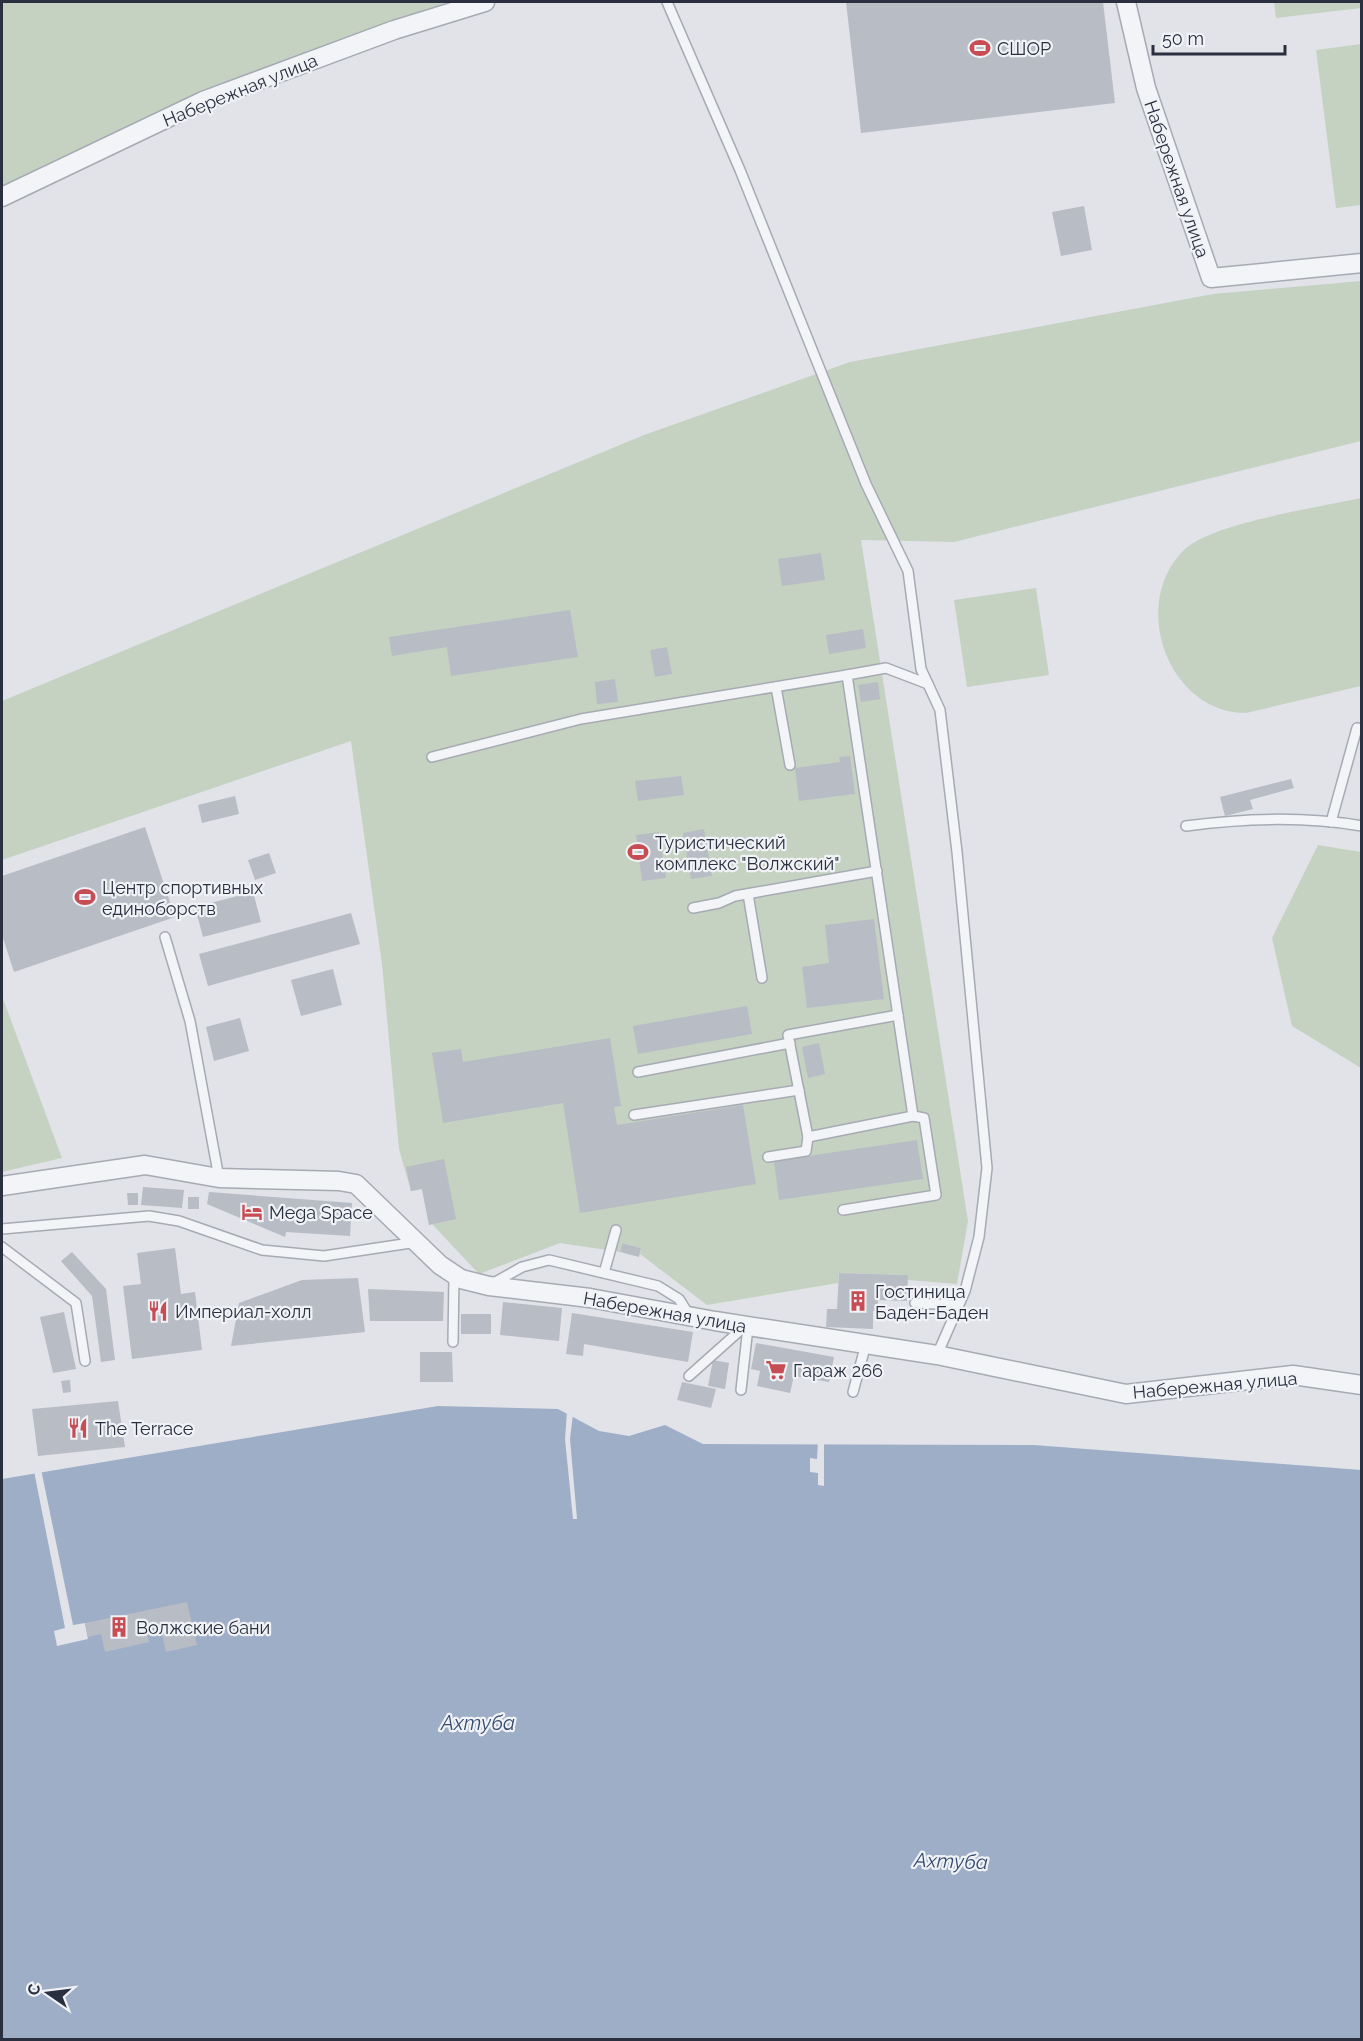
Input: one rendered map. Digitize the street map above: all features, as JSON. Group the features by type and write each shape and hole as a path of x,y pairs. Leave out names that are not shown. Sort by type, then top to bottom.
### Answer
{"street":[{"name":"Набережная улица","path":"2,197 203,101 394,30 485,2"},
{"name":"Набережная улица","path":"1126,2 1146,88 1211,278 1362,263"},
{"name":"Набережная улица","path":"2,1186 145,1165 219,1178 339,1181 356,1184 454,1275 460,1279 489,1286 590,1298 690,1317 937,1355 1126,1394 1293,1375 1362,1385"}],"lane":[{"path":"667,2 740,170 866,484 908,571 921,669 940,710 949,778 987,1168 979,1237 965,1291 937,1355"},
{"path":"432,757 581,719 886,668 928,684"},
{"path":"847,675 913,1116"},
{"path":"776,687 790,765"},
{"path":"1331,822 1357,728 1362,729"},
{"path":"1186,826 1227,820 1288,818 1362,826"},
{"path":"693,908 748,894 877,871"},
{"path":"748,894 762,978"},
{"path":"165,937 190,1021 219,1178"},
{"path":"768,1157 806,1151 808,1137 788,1035 898,1015"},
{"path":"638,1072 790,1043"},
{"path":"634,1115 799,1090"},
{"path":"808,1137 913,1116 924,1118 936,1195 843,1210"},
{"path":"2,1229 149,1216 179,1221 262,1250 272,1251 324,1256 417,1242"},
{"path":"604,1273 616,1230"},
{"path":"2,1247 76,1303 85,1361"},
{"path":"489,1286 522,1267 549,1260 658,1286 679,1299 690,1317"},
{"path":"453,1342 454,1275"},
{"path":"915,1303 957,1305"},
{"path":"689,1376 746,1326"},
{"path":"741,1390 746,1326"},
{"path":"853,1392 866,1344"}],"green space":[{"path":"2,2 456,2 156,114 2,189"},
{"path":"1274,2 1361,2 1361,8 1276,18"},
{"path":"1361,44 1361,205 1336,208 1316,50"},
{"name":"Туристический комплекс \"Волжский\"","path":"1361,281 1361,441 954,542 861,540 968,1221 957,1284 908,1280 908,1275 839,1273 838,1283 707,1305 640,1254 641,1248 622,1243 620,1252 560,1243 479,1274 432,1224 429,1225 422,1189 411,1191 399,1149 382,964 351,741 2,860 2,701 644,435 850,362 1213,294"},
{"path":"1361,498 1361,686 1246,713 1219,708 1196,695 1178,676 1165,652 1159,625 1160,598 1168,573 1184,550 1198,540 1241,524"},
{"path":"1036,588 1049,675 967,687 954,600"},
{"path":"1318,845 1361,852 1361,1068 1292,1026 1272,938"},
{"path":"2,996 62,1158 2,1172"}],"water":[{"name":"Ахтуба","path":"438,1406 558,1409 599,1431 629,1436 665,1425 703,1444 1034,1445 1361,1470 1361,2039 2,2040 2,1479"}],"pier":[{"path":"567,1411 573,1414 570,1439 577,1519 573,1519 565,1439"},
{"path":"818,1441 824,1441 824,1486 818,1485 818,1473 810,1472 810,1458 817,1459"},
{"path":"41,1469 73,1625 85,1623 88,1639 57,1646 54,1631 65,1628 34,1471"}],"building":[{"name":"СШОР","path":"846,2 1103,2 1115,103 861,133"},
{"path":"1084,206 1092,250 1061,256 1052,212"},
{"path":"821,553 825,580 782,586 778,559"},
{"path":"570,610 578,657 451,676 447,647 392,656 389,637"},
{"path":"863,629 866,648 829,654 826,635"},
{"path":"667,647 672,674 655,677 650,650"},
{"path":"615,679 618,702 597,704 595,682"},
{"path":"878,682 880,699 861,702 858,685"},
{"path":"850,756 855,794 799,801 795,768 840,762 839,757"},
{"path":"681,776 684,795 638,801 635,781"},
{"path":"1291,779 1294,788 1250,800 1253,809 1225,816 1220,797"},
{"path":"235,796 239,814 202,823 198,805"},
{"name":"Центр спортивных единоборств","path":"145,827 175,917 14,972 2,935 2,876"},
{"path":"704,829 712,876 691,879 683,833"},
{"path":"659,832 666,878 642,881 636,835"},
{"path":"269,853 276,873 255,880 248,860"},
{"path":"253,892 261,922 203,937 195,907"},
{"path":"351,913 360,944 208,986 199,954"},
{"path":"874,919 884,999 807,1008 802,967 829,963 825,925"},
{"path":"333,969 342,1005 301,1016 291,980"},
{"path":"747,1006 752,1034 638,1054 633,1026"},
{"path":"240,1018 249,1051 214,1061 206,1027"},
{"path":"610,1038 621,1106 614,1107 617,1125 743,1105 756,1184 580,1213 563,1103 443,1123 432,1053 461,1049 463,1062"},
{"path":"819,1043 825,1074 808,1078 802,1047"},
{"path":"917,1140 923,1179 779,1200 774,1161"},
{"path":"444,1159 456,1219 429,1225 422,1189 411,1191 406,1167"},
{"path":"143,1187 184,1190 182,1208 141,1205"},
{"path":"209,1192 352,1203 350,1236 286,1232 285,1237 207,1204"},
{"path":"127,1193 138,1193 138,1205 128,1205"},
{"path":"188,1197 199,1197 199,1209 188,1209"},
{"path":"622,1243 641,1248 639,1257 620,1252"},
{"path":"175,1248 181,1294 195,1292 202,1350 132,1359 123,1286 141,1284 137,1253"},
{"path":"72,1252 106,1289 115,1360 101,1362 92,1296 61,1261"},
{"name":"Гостиница Баден-Баден","path":"839,1273 908,1275 907,1301 878,1300 878,1311 873,1311 873,1329 826,1327 827,1309 837,1309"},
{"path":"358,1278 365,1332 231,1346 239,1303 302,1280"},
{"path":"368,1289 444,1292 443,1321 370,1321"},
{"path":"503,1302 562,1308 559,1341 500,1335"},
{"path":"64,1312 76,1369 53,1373 40,1317"},
{"path":"572,1313 693,1332 688,1362 584,1344 583,1356 566,1354"},
{"path":"461,1314 491,1314 491,1334 461,1334"},
{"path":"756,1343 834,1357 829,1382 794,1376 790,1393 757,1386 760,1371 751,1369"},
{"path":"420,1352 452,1352 453,1382 420,1382"},
{"path":"713,1360 729,1363 725,1389 708,1386"},
{"path":"70,1380 71,1392 63,1393 61,1381"},
{"path":"682,1382 716,1389 711,1408 677,1400"},
{"name":"The Terrace","path":"118,1401 125,1447 38,1456 32,1409"},
{"name":"Волжские бани","path":"187,1602 197,1645 166,1652 160,1625 146,1628 149,1642 105,1652 101,1634 88,1637 85,1623"}],"place":[{"name":"СШОР","path":"980,48"},
{"name":"Туристический комплекс \"Волжский\"","path":"638,852"},
{"name":"Центр спортивных единоборств","path":"85,897"},
{"name":"Mega Space","path":"252,1212"},
{"name":"Гостиница Баден-Баден","path":"858,1301"},
{"name":"Империал-холл","path":"158,1311"},
{"name":"Гараж 266","path":"776,1370"},
{"name":"The Terrace","path":"78,1428"},
{"name":"Волжские бани","path":"119,1627"}]}
